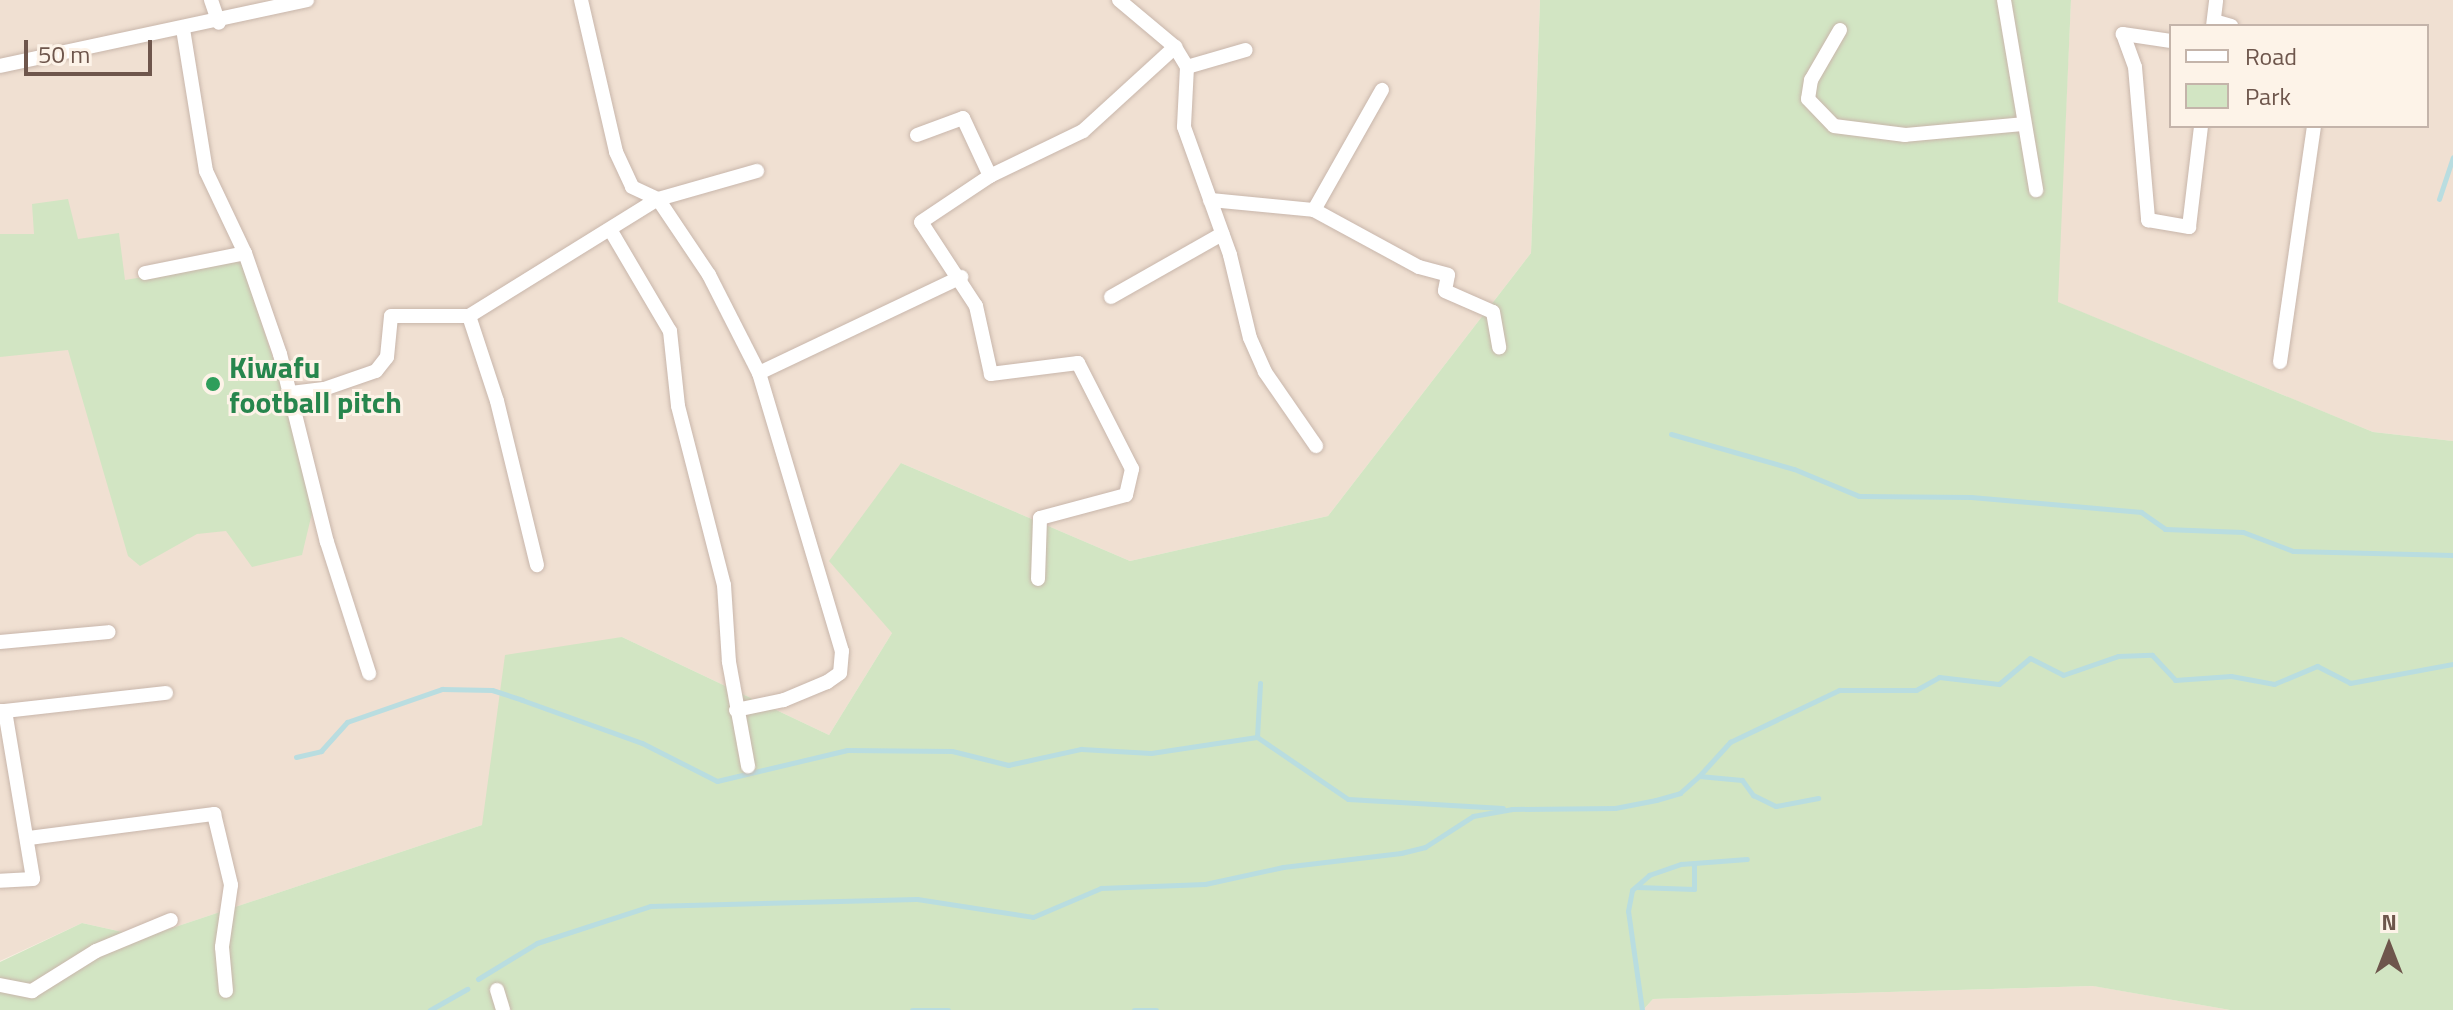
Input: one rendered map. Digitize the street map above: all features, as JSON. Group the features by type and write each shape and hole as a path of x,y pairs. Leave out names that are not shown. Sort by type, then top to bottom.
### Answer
{"street":[{"path":"211,0 219,23"},
{"path":"0,66 219,23 307,0"},
{"path":"581,0 625,177 658,199 694,249 759,373 842,651 840,673 827,682 784,700 736,710"},
{"path":"1119,0 1175,47 1187,67 1181,111 1222,234 1257,355 1316,446"},
{"path":"2004,0 2036,190"},
{"path":"2214,23 2216,0"},
{"path":"183,29 206,171 245,253 291,393 327,542 369,673"},
{"path":"1840,30 1811,80 1808,99 1834,126 1905,135 2023,124"},
{"path":"2169,41 2123,34 2135,67 2148,220 2189,227 2201,128"},
{"path":"1038,579 1040,518 1126,495 1132,469 1078,363 991,374 976,306 961,277 921,222 990,176 1083,131 1175,47"},
{"path":"1187,67 1246,50"},
{"path":"1314,210 1382,90"},
{"path":"917,135 963,118 990,176"},
{"path":"2280,362 2314,128"},
{"path":"291,393 324,389 376,371 387,357 387,325 396,314 469,316 611,231 658,199 757,171"},
{"path":"1210,200 1314,210 1419,267 1448,275 1445,291 1493,312 1499,347"},
{"path":"611,231 670,331 678,406 724,585 736,710 748,766"},
{"path":"1111,297 1222,234"},
{"path":"145,273 245,253"},
{"path":"759,373 961,277"},
{"path":"469,316 497,401 537,565"},
{"path":"0,642 109,632"},
{"path":"0,881 33,879 29,838 3,711 166,693"},
{"path":"29,838 214,814 231,885 222,947 226,991"},
{"path":"0,985 32,991 96,951 171,920"},
{"path":"497,990 503,1010"}],"shaded area":[{"path":"0,0 1540,0 1531,253 1328,516 1130,561 901,463 892,633 829,735 622,637 482,825 145,937 82,923 0,961"},
{"path":"2071,0 2453,0 2453,441 2373,432 2057,302"},
{"path":"2094,986 2230,1010 1643,1010 1653,999"}],"green space":[{"path":"1540,0 2071,0 2058,302 2373,432 2453,441 2453,1010 2230,1010 2093,986 1653,999 1643,1010 0,1010 0,962 82,923 145,937 482,825 505,655 622,637 829,735 892,633 829,561 901,463 1130,561 1328,516 1531,253"},
{"path":"68,199 78,239 119,233 125,280 241,261 317,492 302,555 252,567 226,531 197,534 140,566 128,556 68,350 0,357 0,234 34,234 32,204"}],"waterway":[{"path":"2439,199 2453,157"},
{"path":"1671,434 1794,469 1859,496 1971,497 2141,512 2165,529 2243,532 2293,551 2453,555"},
{"path":"1700,775 1730,742 1839,690 1916,690 1939,677 1999,684 2030,658 2063,675 2118,656 2152,655 2175,680 2231,676 2274,684 2317,666 2350,683 2453,664"},
{"path":"1257,737 1260,683"},
{"path":"296,757 321,751 347,722 442,689 492,690 522,700 642,743 717,781 847,750 952,751 1008,765 1081,749 1151,753 1257,737"},
{"path":"1257,737 1348,799 1503,808"},
{"path":"478,979 537,943 650,906 917,899 1033,917 1101,888 1205,884 1283,867 1401,853 1425,847 1473,816 1512,809 1615,808 1656,800 1680,793 1699,776 1742,780 1753,795 1776,806 1818,798"},
{"path":"1642,1010 1628,911 1632,890 1649,875 1681,864 1747,859"},
{"path":"1637,887 1694,889 1694,863"},
{"path":"430,1010 467,989"},
{"path":"912,1010 948,1010"},
{"path":"1134,1010 1156,1010"}],"place":[{"name":"Kiwafu football pitch","path":"213,384"}]}
